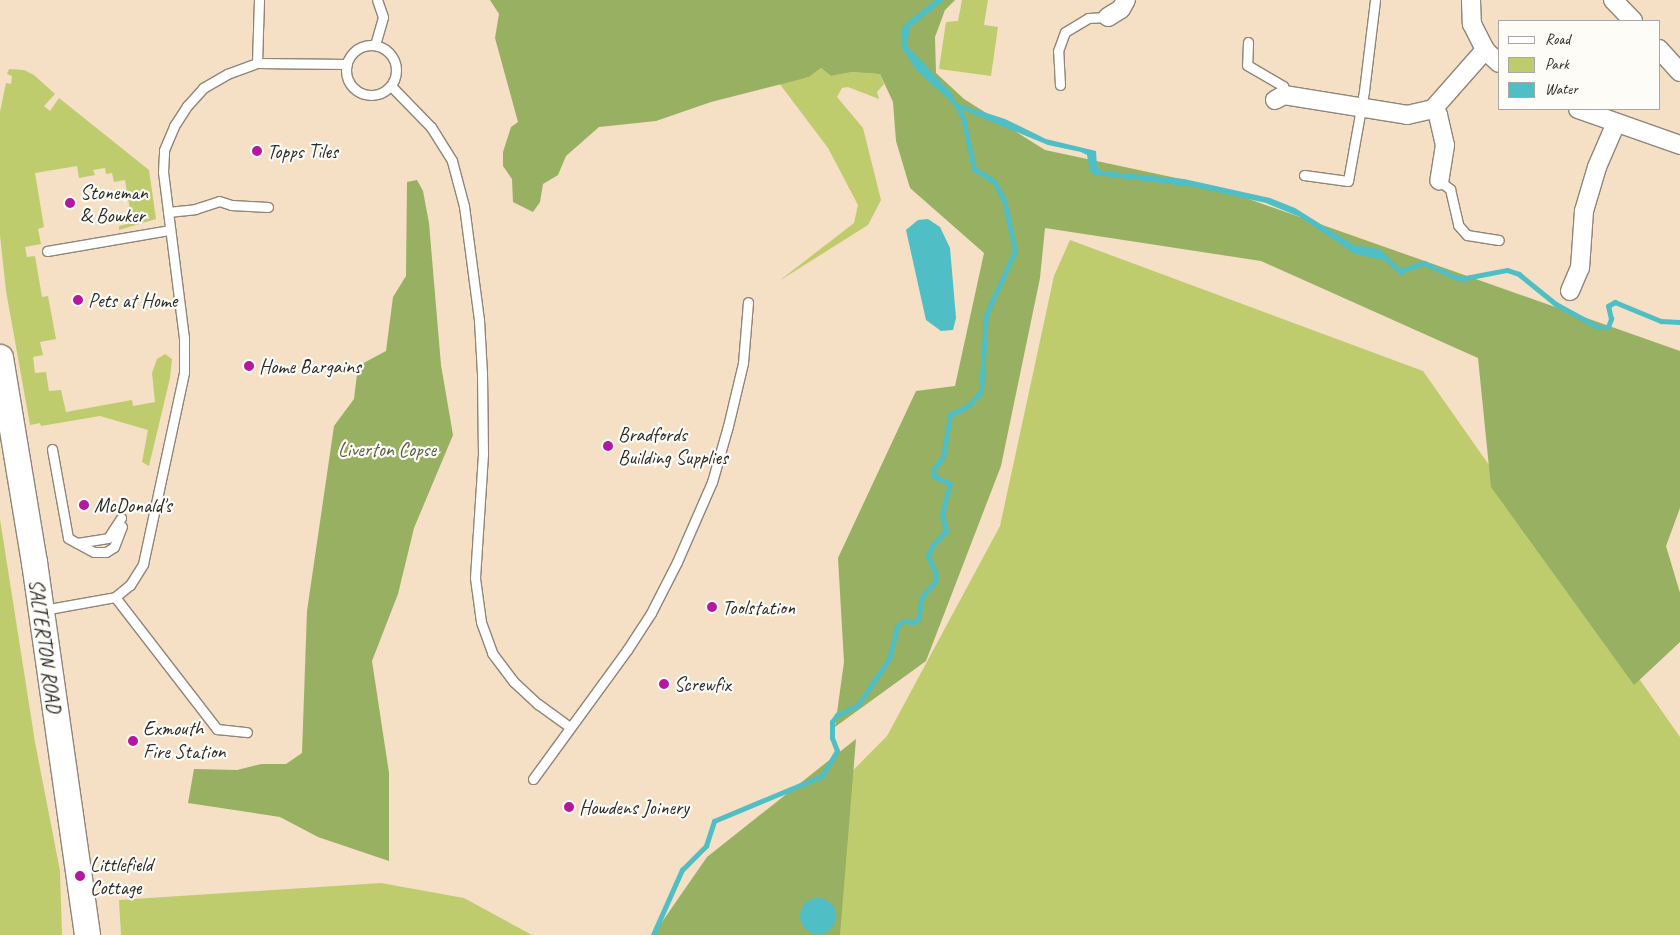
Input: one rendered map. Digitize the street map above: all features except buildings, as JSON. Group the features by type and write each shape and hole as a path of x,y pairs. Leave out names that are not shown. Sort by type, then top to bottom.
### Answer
{"main road":[{"name":"SALTERTON ROAD","path":"0,357 41,611 87,935"}],"street":[{"path":"1108,18 1121,9 1126,0"},
{"path":"1471,0 1472,24 1485,50 1498,62"},
{"path":"1613,0 1632,20"},
{"path":"1279,98 1407,115 1433,109 1485,50"},
{"path":"1660,50 1680,72"},
{"path":"1433,109 1438,115 1445,145 1438,181"},
{"path":"1581,110 1680,145"},
{"path":"1570,291 1580,268 1584,211 1597,167 1616,123"}],"lane":[{"path":"257,64 259,0"},
{"path":"375,45 383,17 377,0"},
{"path":"1304,174 1348,180 1361,108 1375,0"},
{"path":"1060,85 1058,51 1065,32 1088,18 1108,18"},
{"path":"1248,42 1247,65 1283,86 1279,98"},
{"path":"375,45 392,56 396,66 391,86 375,94 357,91 347,79 347,64 357,49 375,45"},
{"path":"41,611 115,597 130,585 143,564 184,372 184,338 168,212 164,158 174,126 187,106 204,88 227,74 257,64 347,64"},
{"path":"391,86 431,127 452,161 464,206 479,320 482,373 483,454 475,578 481,622 492,653 514,682 538,704 570,727"},
{"path":"1438,181 1450,189 1458,224 1467,235 1499,240"},
{"path":"168,212 195,209 219,201 231,205 268,207"},
{"path":"48,251 170,230"},
{"path":"534,779 651,613 712,482 743,363 748,302"},
{"path":"52,449 68,538 77,543 94,552 106,552 116,542 122,518 108,538 77,543"},
{"path":"115,597 217,729 247,732"}],"green space":[{"path":"490,0 955,0 945,10 935,37 936,73 964,99 1045,150 1209,185 1680,351 1680,508 1666,546 1680,593 1680,642 1634,685 1491,487 1478,358 1261,261 1045,228 1040,278 1001,466 926,661 835,727 844,662 838,558 916,391 955,386 984,253 910,188 896,141 893,102 880,74 852,72 831,76 821,68 809,77 711,102 656,121 599,127 566,156 558,175 543,184 540,202 533,212 513,202 512,179 503,166 503,152 511,127 518,122 495,38 499,14"},
{"path":"962,0 988,0 984,25 998,27 991,76 939,69 946,22 958,21"},
{"path":"821,68 831,76 852,72 880,74 884,84 877,92 879,99 848,87 842,88 837,97 863,128 881,200 868,225 779,281 854,223 858,205 828,148 779,83 809,77"},
{"path":"9,69 24,70 34,75 55,94 44,106 50,111 59,98 149,170 156,219 119,230 119,226 132,223 125,180 114,182 112,173 106,174 105,168 93,170 95,175 79,178 77,166 35,173 44,227 38,229 41,244 25,247 27,257 35,256 42,297 48,296 56,339 40,342 43,355 33,357 35,373 46,372 49,391 61,390 66,412 132,400 133,406 155,402 152,373 157,359 165,354 172,359 170,378 149,466 142,462 148,430 100,416 41,426 40,423 30,425 6,291 0,235 0,112 6,83 11,84 12,76 7,74"},
{"name":"Liverton Copse","path":"417,180 423,191 429,223 441,365 453,435 414,528 398,594 372,661 389,773 389,861 318,837 280,817 188,803 194,769 237,770 261,764 286,764 302,753 307,611 334,426 354,399 358,366 386,351 393,297 406,276 407,182"},
{"path":"1070,240 1423,371 1680,737 1680,935 690,935 887,736 1000,526 1054,276"},
{"path":"0,519 35,742 60,871 62,935 0,935"},
{"path":"856,739 840,935 653,935 707,857"},
{"path":"381,883 464,898 532,935 121,935 119,900"}],"water":[{"path":"935,0 944,0 910,28 907,46 952,93 956,103 1005,119 1046,139 1096,151 1097,167 1102,171 1184,179 1270,198 1295,208 1354,245 1380,249 1399,267 1413,267 1401,276 1384,260 1355,254 1300,217 1266,203 1194,187 1095,175 1090,171 1087,155 1081,152 1048,145 958,108 916,70 902,48 902,28"},
{"path":"928,219 940,227 950,248 956,318 953,330 941,331 926,320 906,230 918,220"},
{"path":"818,898 825,899 831,903 835,909 835,923 831,929 825,933 818,934 811,933 805,929 801,923 800,916 801,909 805,903 811,899"}],"waterway":[{"path":"653,935 682,870 706,846 714,821 822,776 837,751 832,738 832,722 837,715 858,705 889,659 897,627 903,621 914,622 918,619 922,597 935,582 936,575 928,556 933,545 946,531 942,515 950,484 934,477 933,470 943,457 950,415 968,406 981,392 986,315 1015,251 1004,200 994,182 974,169 963,118 956,105"},
{"path":"1408,268 1424,263 1460,279 1507,270 1519,274 1556,304 1598,327 1608,327 1611,319 1608,306 1615,302 1661,321 1680,322"}],"place":[{"name":"Topps Tiles","path":"257,151"},
{"name":"Stoneman & Bowker","path":"70,203"},
{"name":"Pets at Home","path":"78,300"},
{"name":"Home Bargains","path":"249,366"},
{"name":"Bradfords Building Supplies","path":"608,446"},
{"name":"McDonald's","path":"84,505"},
{"name":"Toolstation","path":"712,607"},
{"name":"Screwfix","path":"664,684"},
{"name":"Exmouth Fire Station","path":"133,741"},
{"name":"Howdens Joinery","path":"569,807"},
{"name":"Littlefield Cottage","path":"80,876"}]}
